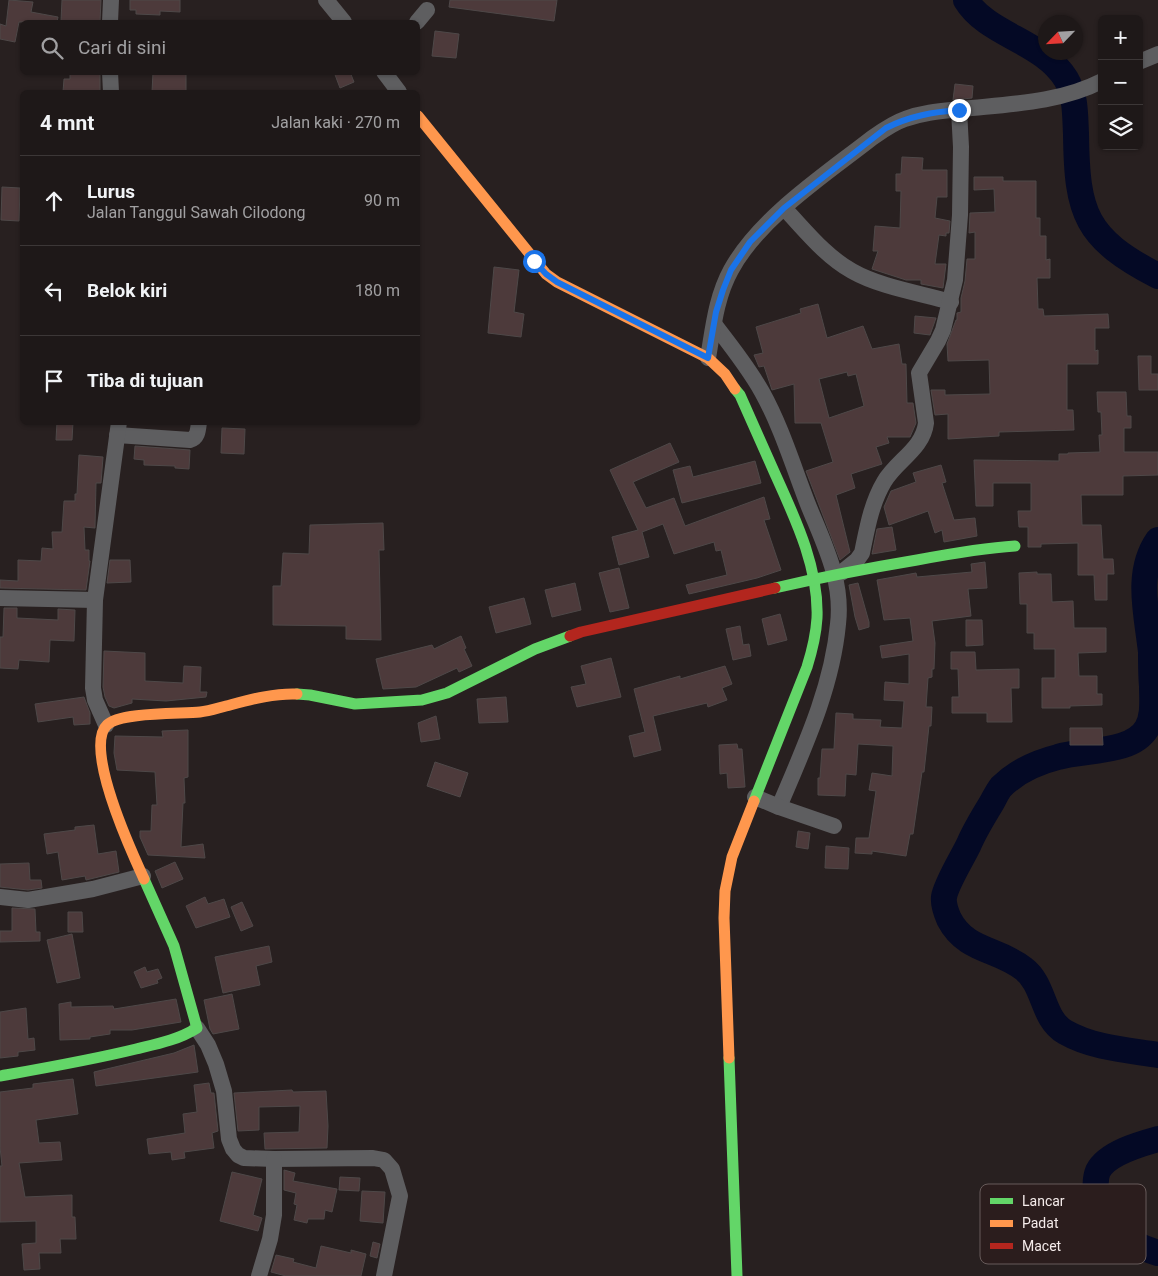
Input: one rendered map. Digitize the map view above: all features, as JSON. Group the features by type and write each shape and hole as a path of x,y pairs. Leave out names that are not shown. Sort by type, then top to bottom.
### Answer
{"street":[{"path":"110,0 110,20"},
{"path":"326,0 342,20"},
{"path":"1143,60 1158,54"},
{"path":"110,75 111,90"},
{"path":"386,75 398,90"},
{"path":"708,358 718,305 731,270 750,242 784,208 886,128 905,119 930,112 1049,99 1097,84"},
{"path":"838,574 857,560 862,553 875,500 884,480 915,448 925,430 926,423 919,373 938,341 951,302 955,280 960,215 961,147 959,110"},
{"path":"420,118 546,274 557,282 708,358 725,374 740,395 789,504 802,537 814,580 817,617 814,644 798,690 732,857 725,891 724,918 737,1276"},
{"path":"784,208 821,246 852,271 882,283 951,302"},
{"path":"714,324 743,360 762,392 779,428 838,574 839,623 823,699 779,807"},
{"path":"106,725 94,700 95,600 118,429 190,440 197,434 198,425"},
{"path":"789,504 807,500"},
{"path":"384,1276 400,1196 392,1168 384,1160 373,1158 274,1160 244,1158 233,1149 224,1091 216,1064 208,1044 197,1028 174,946 130,848 105,780 100,744 106,725 123,718 139,715 202,712 280,694 310,695 355,704 422,700 447,693 535,649 581,632 838,574 994,547 1014,546"},
{"path":"0,598 95,600"},
{"path":"798,690 823,699"},
{"path":"756,796 779,807 834,826"},
{"path":"0,897 28,900 93,889 143,876"},
{"path":"0,1076 108,1056 174,1041 187,1036 197,1028"},
{"path":"259,1276 270,1239 274,1215 274,1160"}],"building":[{"path":"9,0 33,2 31,12 58,17 57,20 20,20 15,42 0,39 0,24 6,26"},
{"path":"62,0 101,0 100,20 61,20"},
{"path":"130,0 180,0 180,12 160,11 160,15 136,14 136,10 130,10"},
{"path":"450,0 557,0 554,21 449,7"},
{"path":"435,31 459,34 456,58 432,56"},
{"path":"70,75 100,75 100,90 63,90 64,79 70,79"},
{"path":"153,75 186,75 186,90 152,90"},
{"path":"335,75 351,75 354,82 340,88"},
{"path":"955,84 973,86 972,98 953,100"},
{"path":"902,157 923,158 922,170 947,170 947,197 937,197 935,218 950,221 949,233 946,233 946,236 939,235 935,264 946,264 943,288 921,284 921,280 906,280 872,269 878,251 873,251 875,226 900,228 901,191 896,191 896,174 901,174"},
{"path":"974,177 1003,177 1003,181 1036,181 1036,218 1040,218 1040,236 1046,236 1046,260 1050,259 1050,278 1037,278 1038,309 1043,309 1044,316 1108,314 1109,328 1095,328 1095,351 1098,350 1098,364 1067,364 1067,410 1073,410 1074,430 999,432 999,436 948,439 948,414 935,415 931,390 945,390 945,395 990,394 989,360 948,361 947,344 957,320 957,313 961,312 961,298 967,259 975,259 975,232 969,233 970,213 995,212 994,189 974,190"},
{"path":"2,187 20,188 19,221 1,220"},
{"path":"494,267 519,270 514,312 524,314 521,337 488,333"},
{"path":"818,304 827,338 863,326 872,349 899,344 902,364 906,364 907,403 913,403 916,423 910,437 887,437 889,443 876,447 882,464 851,474 855,488 836,495 850,552 840,560 806,471 833,462 821,423 795,423 794,384 772,390 764,366 759,367 754,355 763,353 756,327 801,313 800,309","holes":["847,372 848,376 856,374 864,406 829,418 819,379"]},
{"path":"915,316 936,318 930,335 914,333"},
{"path":"1138,356 1151,356 1151,374 1158,374 1158,390 1139,390"},
{"path":"1097,392 1126,392 1127,416 1131,416 1131,428 1124,428 1124,452 1158,452 1158,475 1123,476 1123,495 1081,495 1082,525 1101,525 1103,559 1113,559 1114,574 1107,574 1107,600 1095,600 1094,575 1078,575 1078,543 1041,544 1041,547 1028,547 1028,527 1019,527 1018,511 1031,511 1031,483 993,483 993,506 976,506 974,460 1059,461 1059,454 1100,452 1099,435 1102,435 1101,412 1098,412"},
{"path":"57,425 73,425 72,440 56,440"},
{"path":"222,428 245,429 244,454 221,453"},
{"path":"670,443 679,462 633,482 646,508 674,498 685,526 764,497 770,519 764,520 781,570 757,578 689,594 686,585 727,575 721,550 716,551 714,542 674,554 663,524 642,532 649,557 619,565 612,537 638,530 610,470"},
{"path":"135,446 190,450 189,469 175,468 175,466 144,465 144,460 134,459"},
{"path":"79,455 103,457 101,483 96,483 95,528 84,527 85,550 89,550 90,561 86,590 0,588 0,580 18,581 18,560 41,561 42,548 53,549 52,532 62,532 64,501 75,501 75,494 77,494"},
{"path":"755,461 761,483 682,503 673,470 690,466 693,477"},
{"path":"941,465 946,482 942,483 954,520 975,518 977,536 944,542 942,530 935,533 928,511 889,525 884,507 891,491 916,482 913,473"},
{"path":"383,523 384,550 379,550 381,640 346,639 346,626 273,625 273,586 281,586 283,553 309,554 310,525"},
{"path":"892,527 896,550 872,554 877,529"},
{"path":"110,560 130,560 131,582 107,583"},
{"path":"985,562 987,588 968,589 971,616 932,621 935,643 934,669 932,669 932,677 928,678 926,707 932,707 931,726 929,726 924,772 922,772 913,834 910,834 906,856 872,851 872,854 855,853 856,838 869,838 876,791 869,790 872,773 892,776 893,746 858,744 856,775 846,774 845,796 818,795 818,778 820,778 822,749 834,749 836,713 853,714 853,719 881,720 880,727 902,728 904,701 884,700 885,682 909,684 909,654 882,658 880,646 913,641 910,618 884,620 877,580 916,573 917,577 972,572 971,564"},
{"path":"619,568 629,608 610,612 599,573"},
{"path":"1037,572 1037,574 1051,574 1052,602 1073,601 1074,628 1106,628 1106,652 1078,653 1079,676 1097,676 1097,694 1102,694 1102,705 1042,708 1042,678 1055,678 1055,649 1034,649 1034,633 1027,633 1027,604 1020,604 1019,573"},
{"path":"575,583 581,610 552,617 545,590"},
{"path":"858,583 869,622 869,627 859,630 849,585"},
{"path":"524,598 531,624 496,633 489,607"},
{"path":"4,608 17,608 17,618 58,620 58,609 75,610 74,641 50,640 49,662 19,660 18,669 0,668 0,637 3,637"},
{"path":"780,614 787,640 768,645 762,619"},
{"path":"966,620 982,620 983,645 966,646"},
{"path":"740,626 743,645 749,644 751,656 733,660 726,629"},
{"path":"461,636 466,648 464,649 472,666 459,672 457,668 416,687 383,689 376,659 432,645 434,649"},
{"path":"104,651 145,653 145,681 183,683 184,666 201,667 200,692 207,692 206,697 166,701 132,699 132,703 114,708 109,706 103,687"},
{"path":"951,652 975,652 976,670 1019,669 1019,688 1011,688 1012,722 987,722 987,713 952,713 952,697 959,697 958,669 951,669"},
{"path":"611,658 621,697 577,707 571,687 586,684 581,666"},
{"path":"725,666 732,684 722,688 727,700 708,707 707,703 653,716 661,750 634,757 629,736 645,732 634,689 680,676 680,679"},
{"path":"84,697 90,713 90,724 74,725 73,717 38,722 35,704"},
{"path":"506,697 508,722 479,723 477,699"},
{"path":"436,716 440,739 421,742 418,723"},
{"path":"1070,728 1102,728 1103,745 1070,745"},
{"path":"188,730 188,777 184,778 185,803 183,803 181,847 203,844 205,858 148,855 140,837 140,831 151,831 152,805 157,805 155,772 117,770 114,753 115,736 163,737 162,731"},
{"path":"737,744 738,749 742,749 745,787 728,788 727,773 720,774 719,745"},
{"path":"435,762 468,773 460,797 427,786"},
{"path":"94,825 98,854 116,851 119,872 86,880 85,876 62,880 58,852 47,854 44,834 75,830 75,827"},
{"path":"798,831 810,833 808,849 796,847"},
{"path":"826,846 849,848 848,869 825,868"},
{"path":"175,862 183,879 162,888 155,871"},
{"path":"29,863 30,880 41,880 42,888 28,890 0,887 0,864"},
{"path":"205,897 208,904 224,899 230,917 196,928 186,906"},
{"path":"242,902 253,926 241,931 231,907"},
{"path":"12,908 35,909 36,932 40,932 40,941 0,942 0,931 12,931"},
{"path":"68,912 82,912 83,932 68,932"},
{"path":"72,934 80,978 57,983 47,940"},
{"path":"269,946 272,962 256,966 260,985 223,993 215,957"},
{"path":"145,967 147,972 158,969 162,978 157,980 158,983 141,988 134,972"},
{"path":"232,994 239,1029 213,1034 210,1029 204,1000"},
{"path":"176,999 181,1022 132,1030 110,1030 110,1034 90,1037 90,1039 60,1040 59,1004 71,1002 71,1007 113,1006 114,1009"},
{"path":"26,1008 28,1039 34,1038 35,1050 18,1052 18,1056 0,1058 0,1012"},
{"path":"194,1045 198,1072 96,1086 94,1072 174,1053"},
{"path":"73,1079 78,1114 36,1120 39,1143 60,1142 62,1160 19,1163 25,1197 72,1195 72,1217 75,1217 76,1239 60,1239 61,1253 39,1253 40,1269 24,1270 22,1244 36,1243 36,1221 0,1222 0,1166 2,1166 0,1092 33,1088 33,1084"},
{"path":"209,1083 211,1093 214,1093 218,1131 212,1133 214,1148 184,1152 185,1158 172,1160 171,1152 149,1154 147,1139 185,1133 183,1114 197,1112 194,1085"},
{"path":"292,1090 293,1092 326,1091 327,1148 265,1149 264,1133 299,1132 300,1106 259,1107 259,1130 238,1131 234,1093"},
{"path":"284,1170 295,1173 293,1181 337,1189 332,1212 325,1210 324,1219 308,1219 307,1223 294,1220 297,1205 294,1204 296,1193 284,1190"},
{"path":"232,1172 262,1179 253,1215 262,1218 258,1231 220,1221"},
{"path":"340,1177 360,1178 359,1191 339,1190"},
{"path":"362,1191 385,1192 383,1223 360,1221"},
{"path":"373,1242 380,1244 377,1258 370,1256"},
{"path":"321,1246 351,1253 351,1250 366,1254 361,1276 286,1276 271,1272 276,1255 294,1259 293,1262 316,1268"}],"waterway":[{"path":"966,0 975,12 987,22 1044,56 1056,66 1066,79 1072,92 1074,106 1079,185 1083,204 1090,221 1100,235 1115,249 1158,276"},
{"path":"1158,540 1147,566 1144,594 1151,652 1152,713 1147,728 1140,736 1119,746 1050,759 1035,765 1013,777 1001,787 976,829 948,885 944,900 949,919 964,938 973,944 1014,962 1031,976 1047,1011 1057,1026 1065,1032 1099,1045 1158,1055"},
{"path":"1096,1184 1098,1171 1109,1159 1125,1150 1158,1139"},
{"path":"1146,1249 1158,1253"}],"traffic: fast":[{"path":"735,389 740,395 784,493 805,545 817,600 816,631 807,667 754,801"},
{"path":"775,588 941,556 1015,546"},
{"path":"297,694 355,704 422,700 447,693 535,649 570,636"},
{"path":"0,1076 152,1045 175,1039 197,1028 174,946 144,879"},
{"path":"729,1058 737,1276"}],"traffic: slow":[{"path":"420,118 546,274 557,282 708,358 725,374 735,389"},
{"path":"144,879 121,825 105,777 101,755 101,737 107,725 124,718 151,714 203,712 261,697 297,694"},
{"path":"729,1058 724,918 725,891 732,857 754,801"}],"traffic: jam":[{"path":"570,636 775,588"}],"route":[{"path":"534,261 546,274 557,282 708,358 716,312 731,270 750,242 784,208 886,128 905,119 930,112 959,110"}]}
